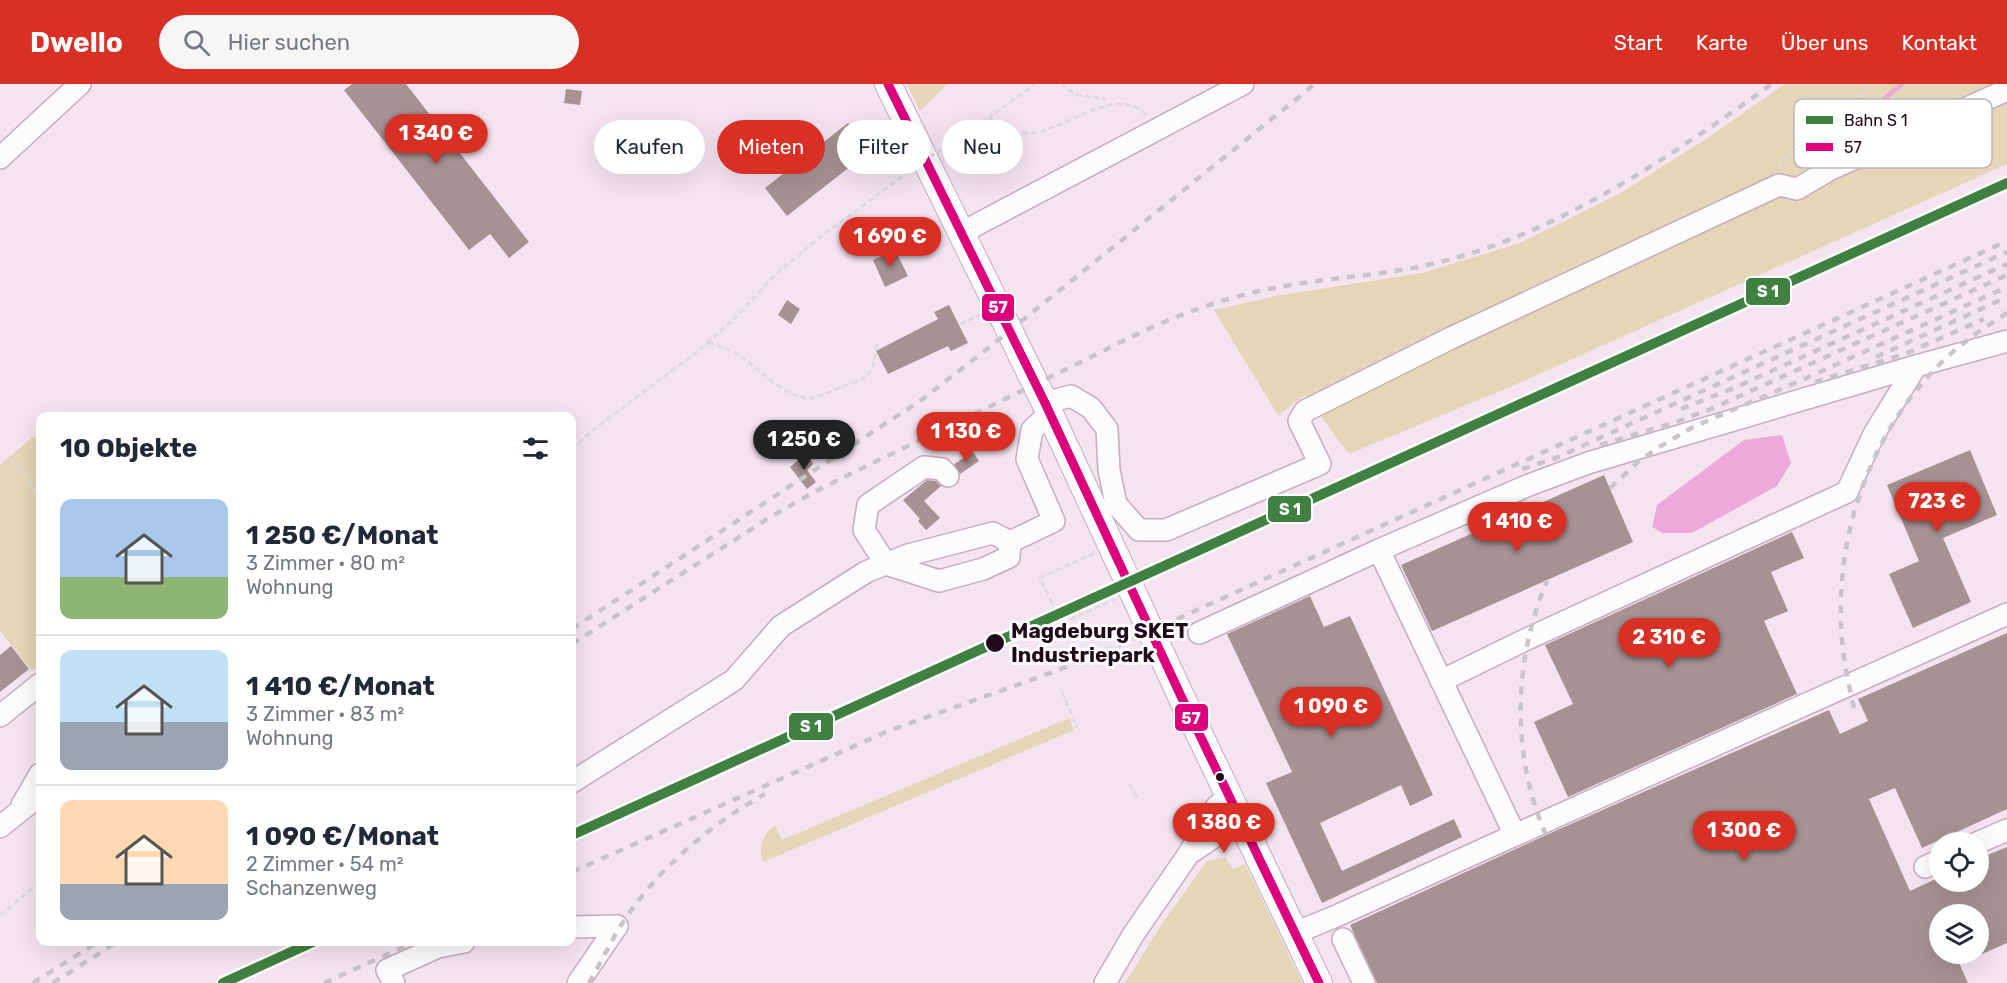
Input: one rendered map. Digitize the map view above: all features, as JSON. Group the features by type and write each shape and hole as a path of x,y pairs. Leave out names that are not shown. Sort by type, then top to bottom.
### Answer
{"main road":[{"path":"888,84 1047,408 1122,572 1319,983"}],"street":[{"path":"0,158 80,84"},
{"path":"961,233 1243,84"},
{"path":"1987,99 2007,90"},
{"path":"1010,542 1054,521 1028,459 1032,430 1047,408 1071,396 1091,408 1107,429 1109,470 1116,504 1139,530 1166,530 1320,464 1299,422 1305,411 1451,338 1779,185 1797,189 1833,168"},
{"path":"1199,633 1379,550 1529,485 1588,463 2007,341"},
{"path":"1442,681 1527,639 1847,492 1874,434 1916,366"},
{"path":"948,476 942,469 924,467 868,505 864,530 886,564 939,581 983,569 1009,557 1010,542"},
{"path":"576,779 734,680 781,626 866,572 908,555 993,533 1010,542"},
{"path":"1379,550 1515,836"},
{"path":"1295,933 2007,614"},
{"path":"0,716 36,687"},
{"path":"17,814 36,781"},
{"path":"0,827 36,798"},
{"path":"1105,983 1133,935 1190,852 1217,806 1230,798"},
{"path":"1190,852 1221,832 1243,824"},
{"path":"1989,838 2007,830"},
{"path":"576,927 617,926 578,983"},
{"path":"1343,939 1364,983"},
{"path":"394,983 387,970 443,946"}],"path":[{"path":"576,445 708,342 736,317 777,273 819,238 907,173 1035,84"},
{"path":"987,118 1015,132 1033,133 1051,128 1108,99 1077,95 1061,84"},
{"path":"1854,99 1871,84"},
{"path":"1117,100 1126,100 1144,109 1157,129"},
{"path":"1779,185 1779,163 1794,150"},
{"path":"960,324 984,313"},
{"path":"708,342 738,355 776,385 792,394 809,398 857,381 869,374 874,366 877,343"},
{"path":"11,459 36,491"},
{"path":"1052,603 1040,578 1101,550"},
{"path":"1048,623 1050,628 1122,596"},
{"path":"1062,692 1077,728"},
{"path":"1129,784 1138,798"},
{"path":"0,915 36,885"}],"shaded area":[{"path":"907,84 947,84 920,111"},
{"path":"1785,84 2007,84 2007,164 1519,383 1349,454 1305,395 1278,415 1214,310 1276,296 1422,273 1520,243 1619,194 1709,137"},
{"path":"1782,435 1791,463 1777,486 1692,533 1663,533 1652,527 1657,505 1744,440"},
{"path":"34,436 36,439 36,668 32,671 0,631 0,465"},
{"path":"1069,718 1074,730 763,862 761,850 763,841 775,825 782,840"},
{"path":"1225,857 1233,869 1245,864 1302,983 1125,983 1164,921 1207,861"}],"building":[{"path":"352,84 406,84 529,242 509,258 490,234 469,250 344,90"},
{"path":"566,89 582,91 580,105 564,103"},
{"path":"837,132 837,174 841,174 787,216 765,188 783,174 825,174 825,141"},
{"path":"895,250 908,276 885,287 873,260"},
{"path":"787,300 800,309 791,324 778,315"},
{"path":"949,305 968,343 951,351 948,346 888,374 876,351 938,319 934,312"},
{"path":"1970,450 1997,515 1943,538 1971,602 1913,628 1889,574 1919,561 1887,485"},
{"path":"973,452 979,461 960,474 954,464"},
{"path":"806,454 813,464 807,470 816,482 807,489 790,467"},
{"path":"1604,475 1633,542 1432,631 1401,565"},
{"path":"927,480 936,481 941,486 924,501 940,518 926,530 918,521 920,519 903,500"},
{"path":"1792,532 1804,558 1771,572 1788,611 1764,621 1797,694 1568,797 1534,722 1573,704 1545,645"},
{"path":"1310,596 1324,627 1350,616 1433,795 1410,806 1401,785 1320,823 1342,871 1454,819 1462,837 1322,903 1266,783 1292,772 1227,634"},
{"path":"2007,633 2007,809 1957,832 1929,832 1929,845 1922,848 1895,788 1869,799 1910,891 1929,882 1929,892 1989,892 1989,854 2007,847 2007,943 1989,951 1989,904 1929,904 1929,964 1959,964 1968,983 1377,983 1350,925 1546,835 1829,710 1840,734 1868,721 1858,699"},
{"path":"11,646 29,669 0,692 0,655"}],"waterway":[{"path":"1884,99 1902,84"}],"railway":[{"path":"576,626 920,401 1315,84"},
{"path":"576,641 772,516 818,490 1143,332 1179,316 1245,294 1295,284 1419,267 1485,248 1529,231 1614,189 1694,138 1772,84"},
{"path":"576,870 888,731 1109,650 2007,241"},
{"path":"1522,469 1556,458 2007,252"},
{"path":"1681,409 1734,388 2007,264"},
{"path":"1600,445 1711,409 2007,275"},
{"path":"1610,488 1638,462 1693,427 2007,287"},
{"path":"1876,357 2007,297"},
{"path":"1854,708 1842,641 1842,583 1846,547 1854,512 1866,478 1899,414 1921,385 1960,346 2007,313"},
{"path":"1815,382 1905,354 1984,319"},
{"path":"1546,835 1527,773 1522,741 1521,708 1528,643 1547,581"},
{"path":"589,983 625,919 654,881 706,833 765,794"},
{"path":"33,983 92,946"},
{"path":"53,983 111,946"},
{"path":"324,983 406,946"}],"transit line":[{"name":"57","path":"888,84 1045,403 1180,694 1319,983"},
{"path":"576,833 2007,183"},
{"path":"223,983 304,946"}],"place":[{"name":"Magdeburg SKET Industriepark","path":"995,643"}]}
